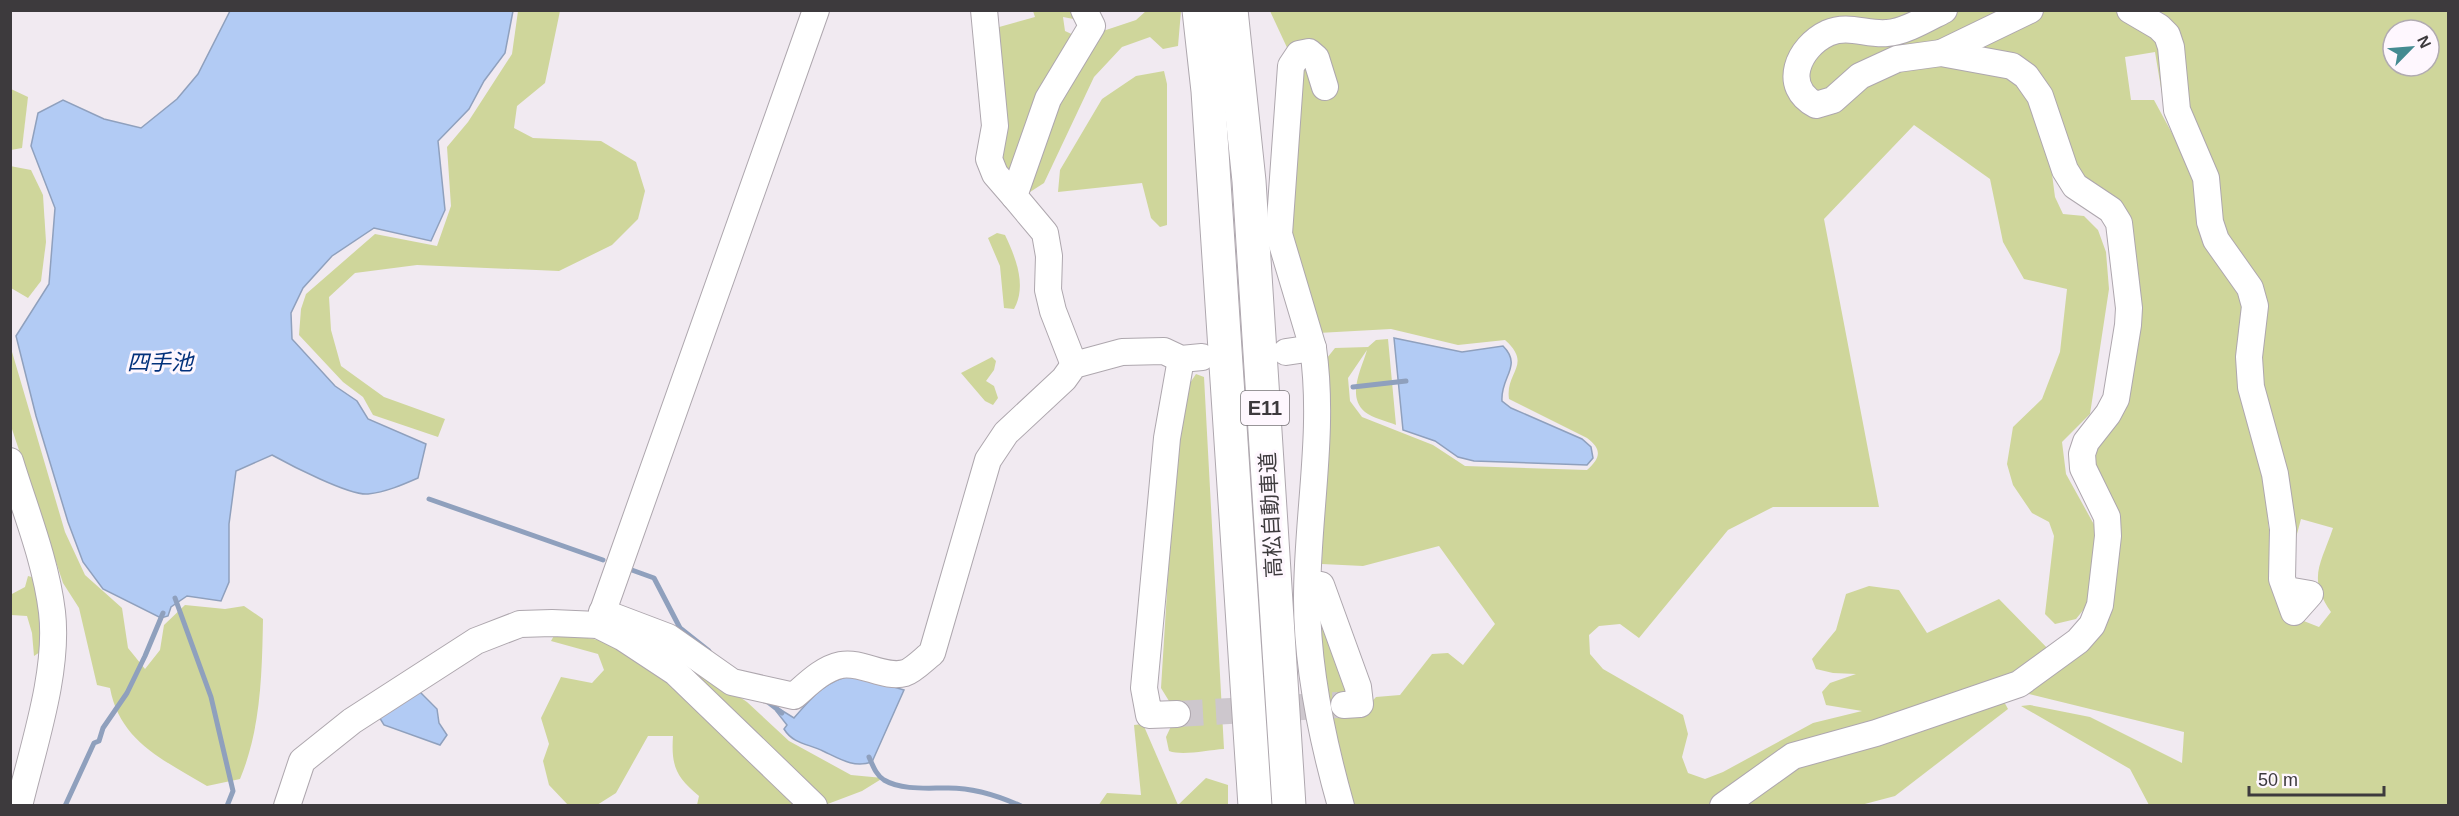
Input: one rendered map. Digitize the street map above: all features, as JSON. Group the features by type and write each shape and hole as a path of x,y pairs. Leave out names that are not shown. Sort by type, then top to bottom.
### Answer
{"highway":[{"name":"高松自動車道","path":"1199,10 1211,126 1255,806"},
{"name":"高松自動車道","path":"1232,10 1249,182 1289,806"},
{"path":"1282,710 1295,806"}],"street":[{"path":"600,618 816,10"},
{"path":"984,10 995,126 989,159 995,174 1045,233 1049,255 1048,290 1053,311 1074,365"},
{"path":"1014,196 1048,99 1092,26 1084,10"},
{"path":"1944,10 1889,33 1846,28 1828,33 1814,42 1800,59 1795,79 1798,89 1816,105 1823,104 1833,99 1860,76 1897,59 1941,52 2030,10"},
{"path":"2130,10 2168,35 2177,110 2206,178 2210,222 2216,240 2250,288 2255,306 2249,357 2251,387 2275,474 2283,529 2282,579 2286,590"},
{"path":"1325,87 1316,58 1309,52 1299,54 1291,66 1279,234 1312,348 1316,370 1315,456 1308,583 1309,650 1327,756 1341,806"},
{"path":"1723,806 1793,756 1876,733 2019,684 2078,641 2092,625 2100,605 2108,536 2107,517 2083,468 2082,454 2086,442 2108,414 2116,399 2128,326 2128,297 2119,223 2111,210 2075,186 2065,170 2040,96 2026,76 2012,66 1941,52"},
{"path":"1286,352 1312,348"},
{"path":"287,806 302,761 316,747 476,640 519,624 600,618 668,637 732,682 794,696 821,674 841,665 859,666 894,674 907,673 932,653 988,460 1006,433 1064,379 1074,365 1122,352 1164,351 1191,358 1167,438 1144,688 1149,716 1177,714"},
{"path":"10,461 42,564 52,612 51,657 19,806"},
{"path":"1308,583 1321,585 1358,687 1360,704 1344,705"},
{"path":"600,618 622,637 675,672 814,806"}],"green space":[{"path":"2047,10 2123,11 2155,28 2166,42 2171,63 2173,104 2162,94 2155,52 2125,57 2131,100 2154,100 2192,170 2202,225 2241,288 2245,392 2262,470 2275,581 2291,616 2319,627 2331,612 2320,590 2318,571 2333,528 2301,519 2290,560 2279,464 2263,408 2255,364 2261,300 2228,246 2216,220 2203,146 2186,109 2179,46 2173,30 2153,11 2448,11 2448,805 2149,805 2130,769 2021,706 2030,705 2090,717 2182,763 2184,732 2021,692 2075,655 2099,630 2109,606 2116,536 2115,510 2095,467 2097,446 2122,404 2139,315 2130,226 2116,204 2082,180 2071,166 2046,94 2031,67 2011,59 1959,48"},
{"path":"518,11 560,11 545,83 517,106 514,128 533,138 601,141 636,162 645,191 638,219 612,245 559,271 417,265 355,273 329,297 331,330 341,366 384,397 445,419 438,437 373,415 363,397 343,382 299,335 301,309 306,294 375,234 437,246 451,206 447,147 468,122 512,54"},
{"path":"1033,11 1076,11 1079,20 1063,17 1065,31 1078,37 1011,176 1002,159 992,29 1035,17"},
{"path":"1146,11 1181,11 1178,46 1163,49 1150,37 1122,47 1094,77 1044,183 1030,192 1024,188 1053,105 1103,31 1136,20"},
{"path":"1270,11 1924,11 1888,26 1807,39 1803,106 1869,80 1937,60 2008,72 2033,101 2049,151 2055,197 2063,214 2084,216 2098,230 2106,252 2109,289 2090,414 2062,442 2066,474 2097,530 2088,604 2076,619 2055,624 2045,614 2054,536 2049,522 2032,513 2013,485 2007,464 2013,427 2042,399 2060,352 2067,289 2024,279 2003,242 1990,179 1914,125 1824,219 1879,507 1773,507 1728,530 1639,638 1620,624 1599,626 1589,635 1590,654 1603,669 1683,715 1688,734 1682,757 1688,773 1705,779 1723,772 1813,723 1862,711 1826,705 1822,692 1830,683 1856,674 1833,673 1816,669 1812,659 1836,630 1846,594 1869,586 1899,590 1927,633 1999,599 2052,653 2009,680 1788,749 1708,805 1351,805 1329,714 1317,611 1365,709 1376,697 1400,695 1432,654 1448,653 1463,665 1495,624 1439,546 1363,566 1322,564 1327,358 1335,348 1368,347 1376,340 1388,339 1396,425 1368,414 1359,405 1357,382 1367,350 1348,378 1350,401 1362,417 1433,445 1465,466 1587,470 1598,454 1595,446 1587,438 1509,399 1511,382 1518,363 1517,356 1505,340 1458,345 1391,329 1318,333 1292,254 1290,54"},
{"path":"1957,11 2015,11 1823,98 1815,93 1805,71 1834,38"},
{"path":"1164,71 1167,84 1167,225 1160,227 1151,218 1142,183 1058,192 1060,170 1102,99 1136,76"},
{"path":"11,89 28,97 22,148 11,150"},
{"path":"10,166 31,170 43,195 46,242 41,281 28,298 11,288"},
{"path":"997,233 1005,235 1018,272 1020,291 1014,309 1004,308 1000,266 988,238"},
{"path":"10,345 65,532 85,575 122,608 128,648 145,669 160,650 164,625 185,605 225,609 244,606 263,619 259,701 252,741 240,779 207,786 160,758 146,748 123,722 115,707 110,688 97,685 79,608 63,583 11,426"},
{"path":"992,357 996,361 994,370 986,381 994,386 998,398 993,405 985,401 961,373"},
{"path":"1196,374 1204,377 1224,749 1181,753 1169,751 1166,737 1182,703 1169,701 1161,688 1171,528 1184,392"},
{"path":"28,576 35,578 41,628 40,652 34,656 32,633 27,616 11,615 10,595 25,587"},
{"path":"556,632 678,655 747,702 789,741 851,775 883,778 862,791 825,805 697,805 699,796 680,777 674,763 673,736 648,736 616,793 597,805 568,805 549,785 543,761 549,744 541,718 561,677 592,683 604,670 598,654 551,641"},
{"path":"2002,698 2008,709 1895,796 1861,805 1738,806 1798,763"},
{"path":"1143,724 1178,805 1206,778 1228,785 1228,805 1098,806 1107,793 1141,795 1134,725"}],"water":[{"name":"四手池","path":"230,11 513,11 505,53 484,81 469,109 438,141 445,210 431,241 374,228 332,256 303,288 291,313 292,339 335,386 357,401 368,419 426,444 418,478 388,490 368,494 334,485 272,455 236,471 229,524 229,582 221,601 187,596 171,607 168,616 161,618 103,589 83,562 68,522 36,416 16,336 49,284 55,208 31,146 38,113 63,100 104,119 141,128 177,99 198,74"},
{"path":"1394,338 1462,352 1503,346 1509,353 1511,366 1504,385 1502,401 1511,408 1582,439 1591,447 1593,458 1587,465 1474,461 1458,457 1435,441 1403,430"},
{"path":"854,675 904,690 872,762 865,764 847,762 797,741 784,729 787,725 776,711 778,708 794,718 827,685"},
{"path":"416,688 437,709 439,723 447,735 440,745 384,725 376,712"}],"waterway":[{"path":"1353,387 1406,381"},
{"path":"429,499 603,560"},
{"path":"629,569 654,578 680,628 709,651"},
{"path":"175,598 211,697 233,791 227,806"},
{"path":"65,806 94,743 99,741 103,728 127,693 163,613"},
{"path":"768,702 782,713"},
{"path":"869,757 879,776 891,783 914,788 974,790 1021,806"}],"tunnel":[{"path":"1177,714 1338,705"}]}
